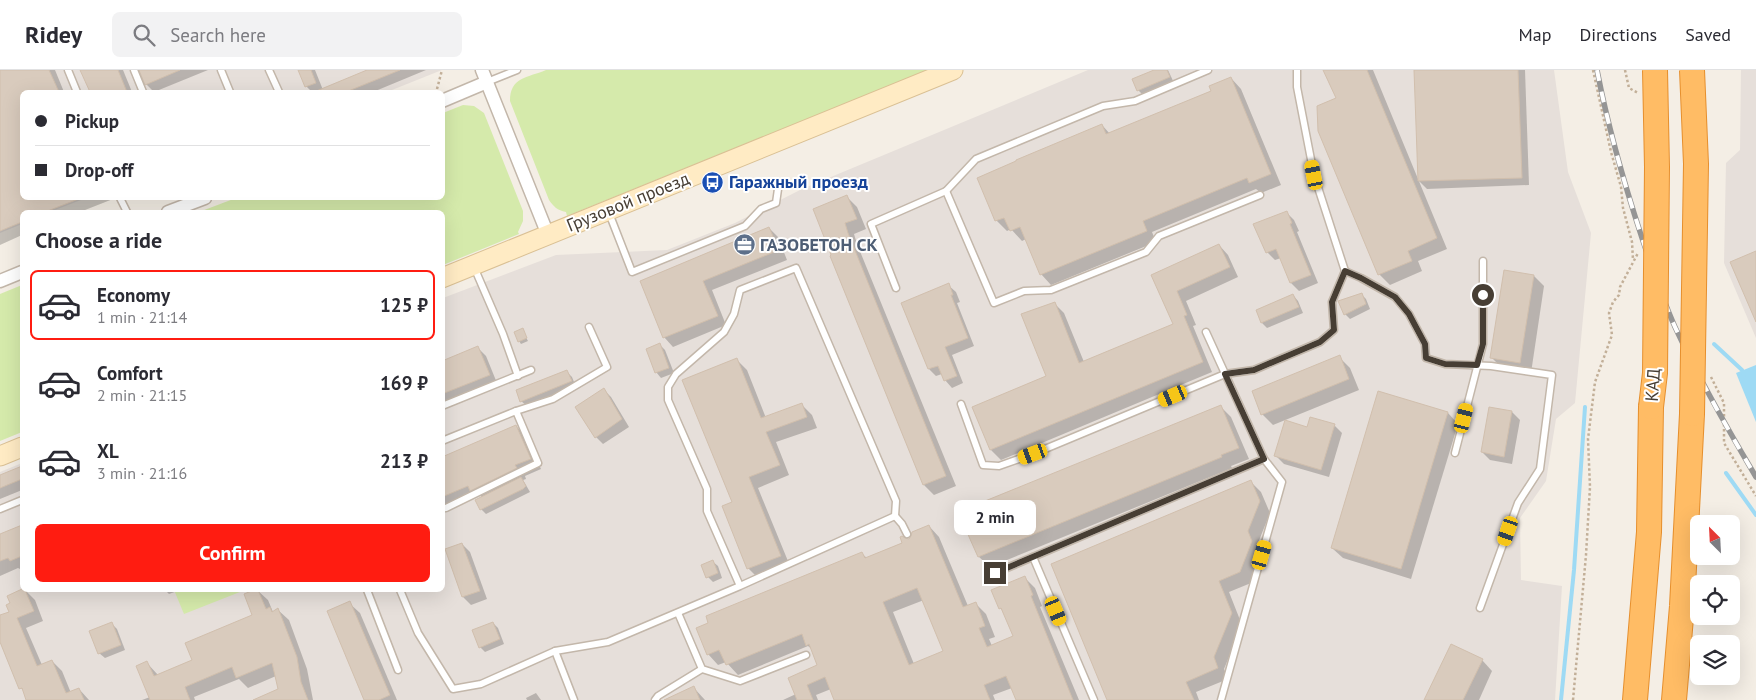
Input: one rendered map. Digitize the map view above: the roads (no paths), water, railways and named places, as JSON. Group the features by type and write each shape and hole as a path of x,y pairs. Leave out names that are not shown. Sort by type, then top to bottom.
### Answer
{"highway":[{"name":"КАД","path":"1635,700 1648,541 1651,407 1655,373 1658,166 1655,70"},
{"path":"1674,700 1682,606 1692,414 1696,164 1692,70"}],"street":[{"path":"482,70 548,235"},
{"name":"Грузовой проезд","path":"445,277 953,70"},
{"path":"445,94 487,82"},
{"path":"171,210 184,202"},
{"path":"0,281 20,273"},
{"path":"0,456 20,448"}],"lane":[{"path":"68,70 76,90"},
{"path":"134,70 142,90"},
{"path":"221,70 229,90"},
{"path":"269,70 278,90"},
{"path":"487,82 517,70"},
{"path":"896,288 871,224 946,191 976,159 1103,106 1134,101 1208,70"},
{"path":"961,404 983,465 999,466 1033,454 1225,374 1254,370 1320,342 1334,330 1332,302 1345,271 1314,175 1297,87 1297,70"},
{"path":"608,210 632,272 745,226 761,209 776,202 779,182"},
{"path":"946,191 994,303 1024,291 1051,290 1146,252 1159,236 1260,195"},
{"path":"1455,453 1483,344 1483,261"},
{"path":"474,265 503,334 518,376"},
{"path":"740,586 707,511 707,489 668,400 668,387 676,374 724,332 734,314 740,290 796,268 896,501 895,516 907,534"},
{"path":"1345,271 1395,297 1409,314 1425,344 1426,358 1445,364 1477,365 1552,375 1540,468 1518,503 1480,608"},
{"path":"445,440 516,411 553,399 607,367 589,327"},
{"path":"1206,332 1264,459 1282,482 1221,700"},
{"path":"445,405 531,370"},
{"path":"446,508 538,463 516,411"},
{"path":"995,573 1264,459"},
{"path":"0,509 20,501"},
{"path":"401,592 418,633 452,689 481,684 555,651 608,642 740,586 895,516"},
{"path":"1033,557 1094,700"},
{"path":"368,592 398,670"},
{"path":"678,613 702,669"},
{"path":"555,651 574,700"},
{"path":"655,700 658,696 702,669 740,681 806,655"}],"water":[{"path":"1756,365 1756,422 1736,373"}],"waterway":[{"path":"1714,344 1742,370 1744,375"},
{"path":"1561,700 1574,570 1585,407"},
{"path":"1726,473 1756,515"}],"railway":[{"path":"1597,70 1606,113 1623,176 1653,272 1684,346 1724,422 1756,477"}],"place":[{"name":"Гаражный проезд","path":"713,182"},
{"name":"ГАЗОБЕТОН СК","path":"744,245"}]}
